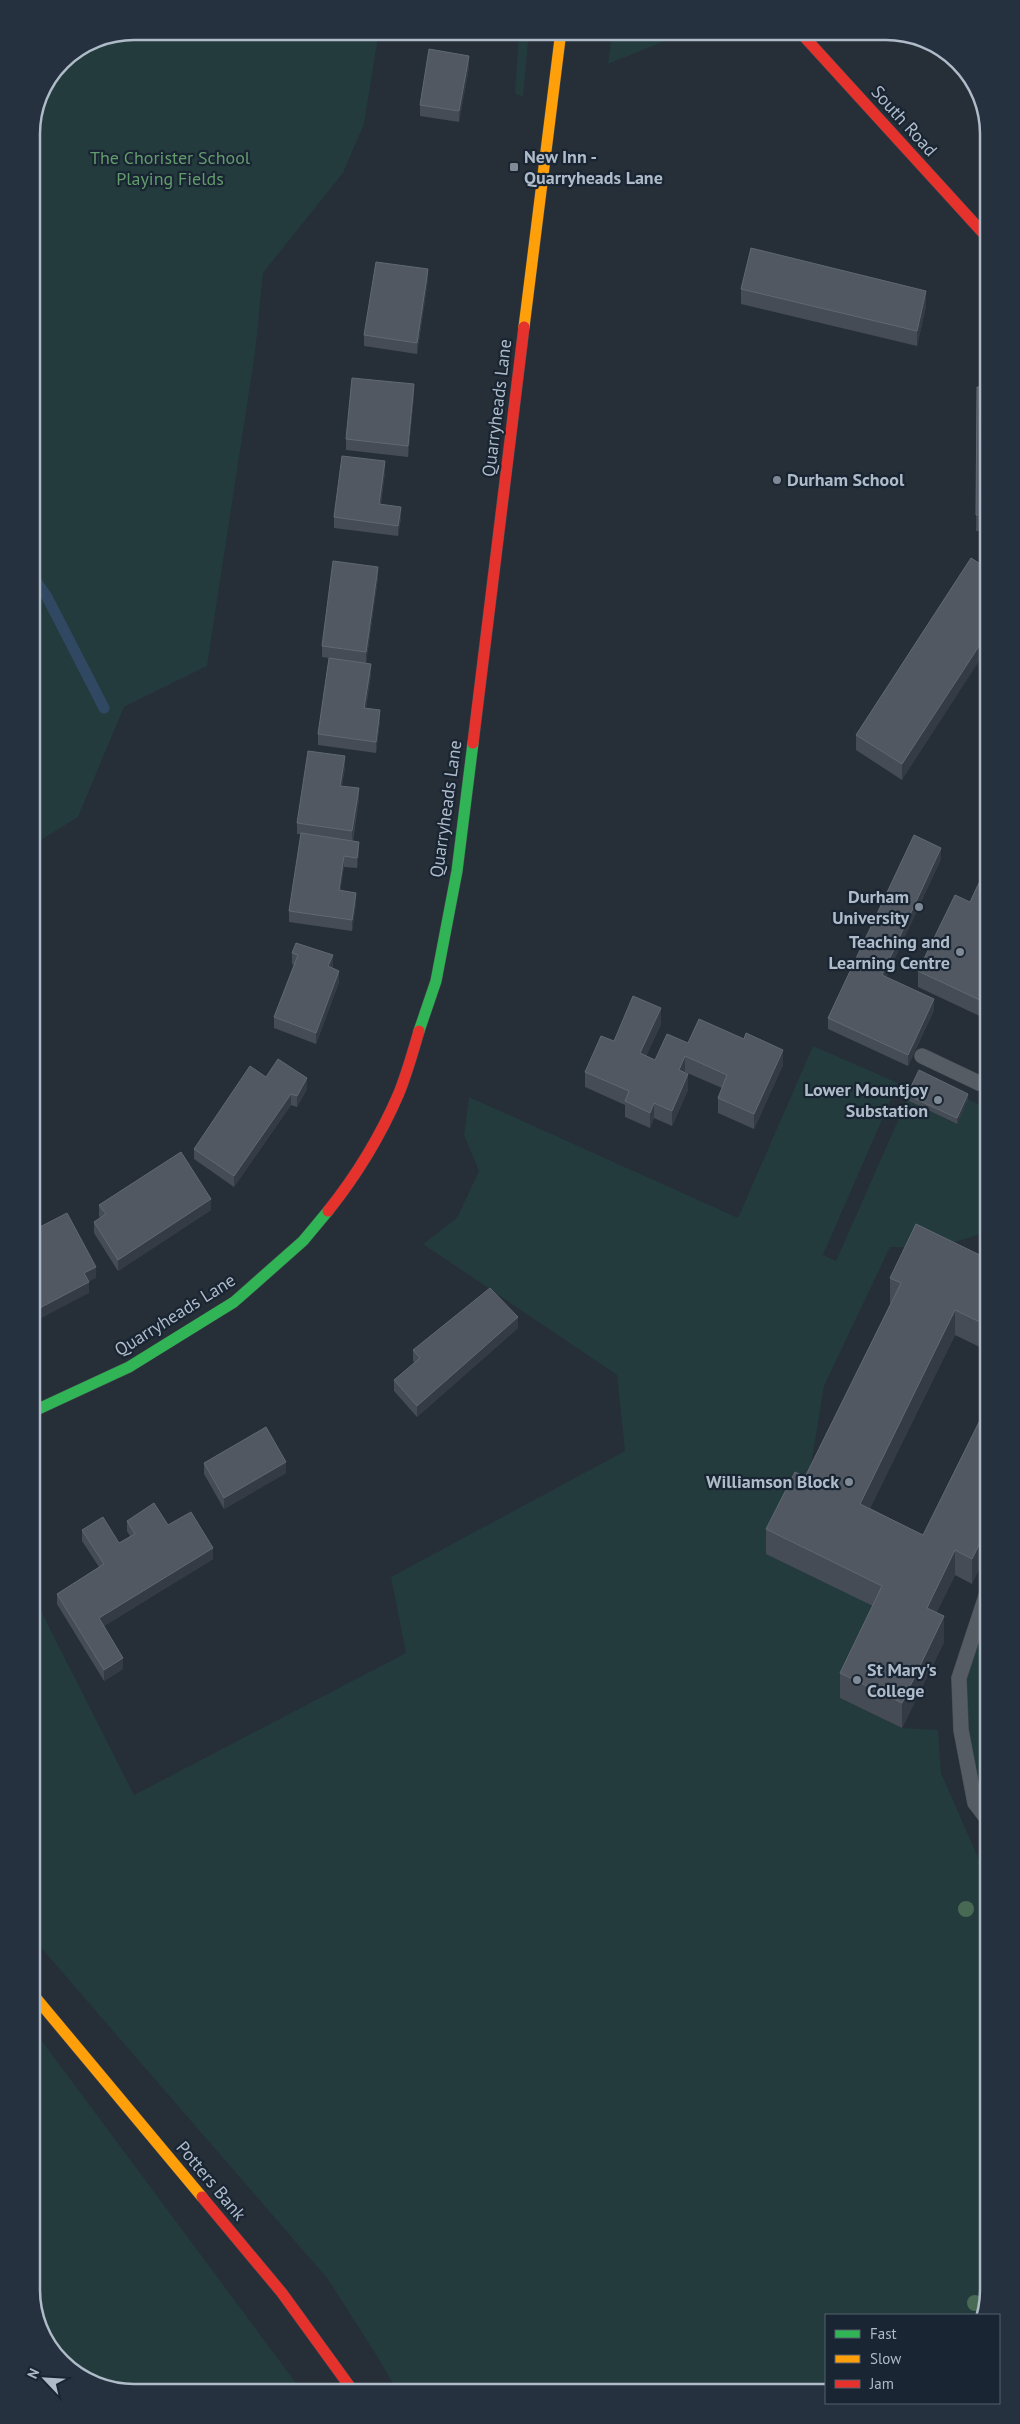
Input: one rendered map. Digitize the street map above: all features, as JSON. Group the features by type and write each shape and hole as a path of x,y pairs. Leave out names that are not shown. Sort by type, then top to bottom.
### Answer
{"street":[{"name":"Quarryheads Lane","path":"40,1408 128,1367 234,1302 303,1241 346,1189 373,1144 399,1092 436,981 456,870 560,40"},
{"name":"South Road","path":"806,40 980,230"},
{"name":"Potters Bank","path":"40,2003 282,2293 348,2384"}],"lane":[{"path":"922,1056 980,1083"},
{"path":"980,1614 959,1678 961,1730 975,1803 980,1810"}],"green space":[{"name":"The Chorister School Playing Fields","path":"128,40 378,40 364,124 343,173 263,273 255,353 207,666 124,707 78,817 40,841 40,128 45,104 59,77 72,63 98,47 110,43"},
{"path":"518,40 528,40 523,97 515,93"},
{"path":"611,40 668,40 608,64"},
{"path":"813,1046 898,1083 823,1255 836,1261 907,1100 956,1124 968,1099 980,1105 980,1234 963,1240 940,1245 890,1247 824,1386 805,1502 882,1611 840,1698 902,1728 938,1730 941,1773 980,1862 980,2296 976,2314 825,2314 825,2384 393,2384 327,2278 40,1947 40,1609 134,1795 406,1653 391,1577 625,1451 617,1375 423,1244 457,1218 479,1171 464,1135 469,1097 738,1218"},
{"path":"980,1614 980,1815 975,1803 959,1678"},
{"path":"40,2038 297,2384 128,2384 98,2377 77,2365 70,2358 70,2354 66,2354 59,2347 45,2320 40,2290"}],"building":[{"path":"429,49 469,56 459,111 420,105"},
{"path":"751,248 926,291 917,331 741,289"},
{"path":"376,262 428,269 417,343 364,335"},
{"path":"352,378 414,384 408,446 346,439"},
{"path":"977,387 980,387 980,515 976,515"},
{"path":"342,456 385,461 379,504 401,507 398,526 334,517"},
{"path":"971,558 980,564 980,645 902,764 856,735"},
{"path":"333,561 378,567 366,652 322,646"},
{"path":"329,658 371,664 364,708 380,710 376,742 318,734"},
{"path":"308,751 345,756 340,786 359,788 352,831 297,823"},
{"path":"301,833 359,842 357,858 344,856 339,890 356,893 352,920 289,911"},
{"path":"914,835 941,848 882,975 934,999 908,1055 828,1018"},
{"name":"Teaching and Learning Centre","path":"980,881 980,1000 918,971 955,895 970,902"},
{"path":"296,943 333,955 328,966 339,971 316,1033 274,1017 298,955 292,953"},
{"path":"633,996 661,1008 640,1053 655,1060 667,1034 688,1043 699,1019 744,1039 746,1033 783,1050 754,1114 718,1098 727,1075 685,1056 679,1070 688,1074 672,1111 654,1103 650,1113 625,1101 629,1091 585,1072 601,1036 614,1041"},
{"path":"278,1059 307,1078 297,1096 291,1094 234,1176 194,1149 250,1066 266,1077"},
{"name":"Lower Mountjoy Substation","path":"919,1070 968,1094 957,1118 907,1095"},
{"path":"181,1152 211,1199 118,1260 94,1222 106,1214 99,1205"},
{"path":"67,1213 96,1267 84,1273 89,1282 40,1308 40,1227"},
{"name":"Williamson Block","path":"916,1224 980,1255 980,1322 955,1310 860,1504 923,1535 980,1420 980,1543 972,1559 955,1550 927,1608 944,1616 902,1703 840,1673 882,1586 766,1529 795,1472 805,1477 901,1283 890,1278"},
{"path":"490,1288 518,1317 417,1406 394,1380 420,1358 413,1350"},
{"path":"266,1427 286,1462 224,1498 204,1463"},
{"path":"154,1503 168,1525 191,1512 213,1548 99,1618 123,1658 104,1670 57,1594 104,1564 82,1530 103,1517 119,1543 135,1534 127,1521"}],"waterway":[{"path":"40,587 47,597 104,708"}],"traffic: fast":[{"path":"419,1031 436,981 457,871 473,743"},
{"path":"40,1408 129,1367 234,1302 303,1241 328,1211"}],"traffic: slow":[{"path":"524,327 560,40"},
{"path":"40,2003 202,2197"}],"traffic: jam":[{"path":"807,40 980,230"},
{"path":"473,743 524,327"},
{"path":"328,1211 358,1169 392,1109 410,1062 419,1031"},
{"path":"202,2197 282,2293 348,2384"}],"place":[{"name":"New Inn - Quarryheads Lane","path":"514,167"},
{"name":"Durham School","path":"777,480"},
{"name":"Durham University","path":"919,907"},
{"name":"Teaching and Learning Centre","path":"960,952"},
{"name":"Lower Mountjoy Substation","path":"938,1100"},
{"name":"Williamson Block","path":"849,1482"},
{"name":"St Mary's College","path":"857,1680"}]}
